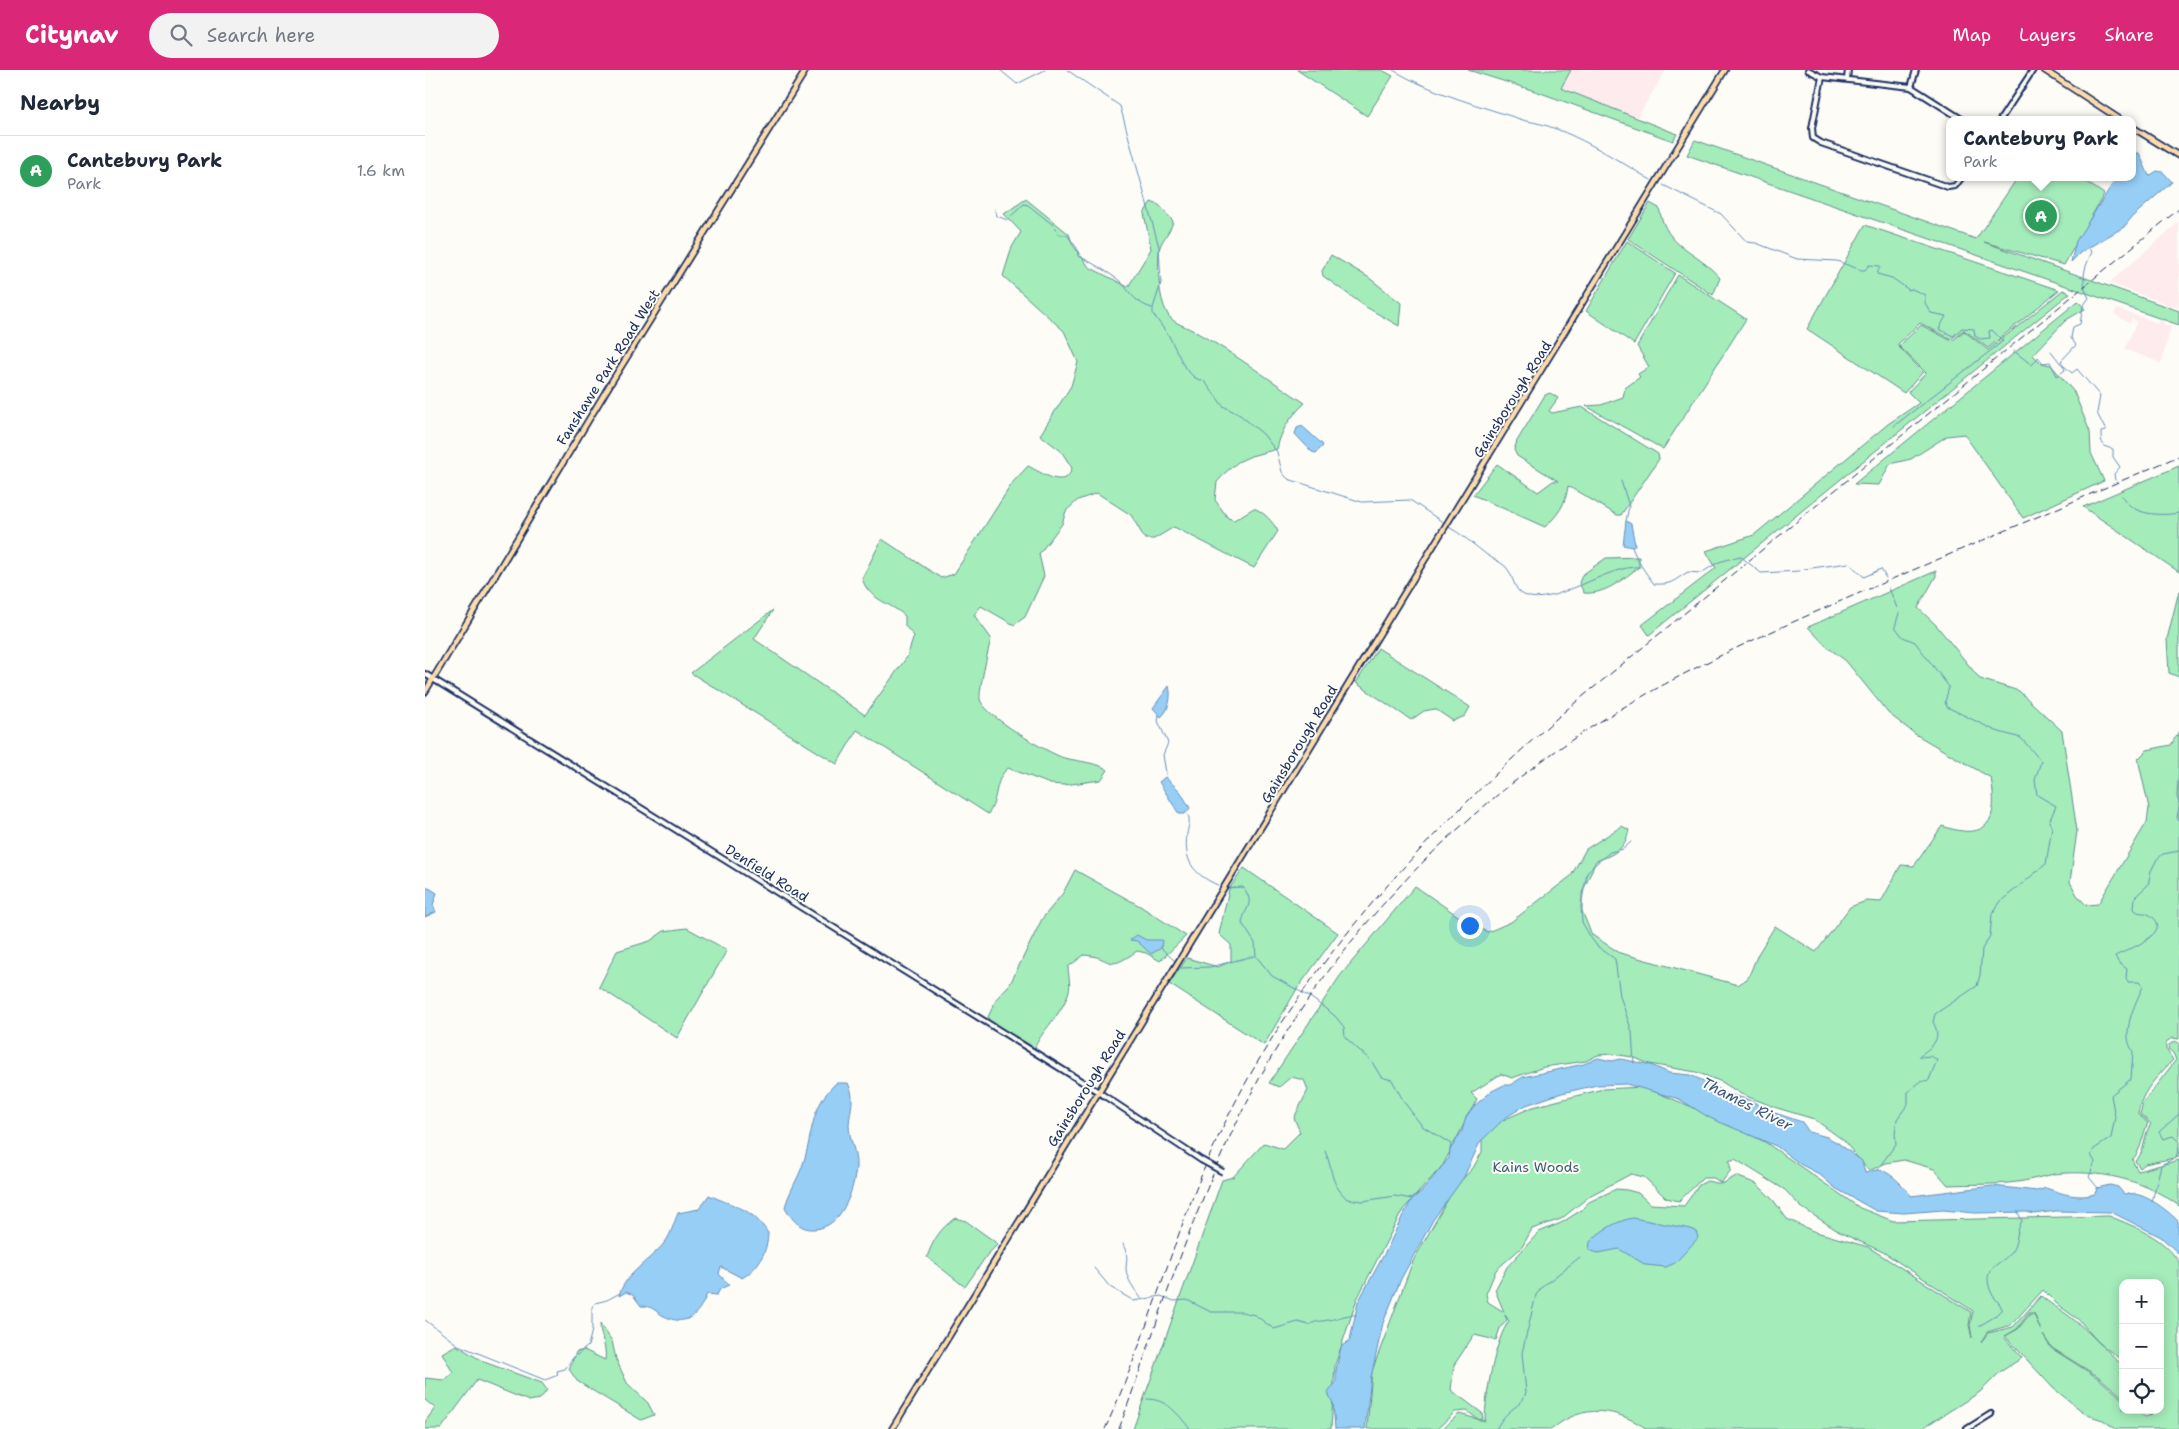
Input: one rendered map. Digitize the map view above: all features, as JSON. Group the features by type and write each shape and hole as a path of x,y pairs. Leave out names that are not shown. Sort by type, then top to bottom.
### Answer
{"main road":[{"name":"Fanshawe Park Road West","path":"425,692 612,382 806,70"},
{"name":"Gainsborough Road","path":"892,1429 1725,70"},
{"path":"2044,70 2115,116"},
{"path":"2136,129 2179,156"}],"street":[{"path":"1808,70 1823,77 1911,87 1957,116"},
{"path":"1847,79 1849,70"},
{"path":"1911,87 1916,70"},
{"path":"2002,116 2033,70"},
{"path":"1823,77 1812,128 1813,138 1821,144 1948,187 1955,186 1959,181"},
{"name":"Denfield Road","path":"425,674 1097,1092 1201,1160 1229,1175"},
{"path":"1967,1429 1991,1414"}],"shaded area":[{"path":"1571,70 1666,70 1636,119 1560,88"},
{"path":"2179,222 2179,308 2168,305 2163,324 2171,327 2161,363 2125,349 2137,321 2132,319 2129,323 2114,314 2117,309 2158,323 2164,303 2109,283"}],"green space":[{"path":"1297,70 1382,70 1393,76 1367,116"},
{"path":"1468,70 1571,70 1561,88 1677,134 1673,141 1538,92"},
{"path":"1695,140 1976,239 2015,181 2085,181 2104,194 2064,265 1984,242 2179,311 2179,325 1687,155"},
{"path":"1026,199 1069,234 1073,245 1089,267 1128,287 1151,249 1144,213 1151,202 1159,205 1173,221 1161,244 1159,259 1160,291 1169,316 1221,347 1305,403 1287,424 1277,449 1251,456 1238,462 1217,482 1215,500 1228,518 1234,520 1254,508 1262,512 1278,531 1254,568 1174,527 1154,539 1145,539 1131,515 1097,493 1078,500 1066,511 1062,524 1039,554 1044,576 1025,617 1014,625 981,606 974,615 991,638 980,694 980,699 984,706 1017,733 1056,755 1094,764 1108,770 1101,780 1064,785 1050,784 1008,768 1000,779 994,803 988,814 857,730 837,764 691,673 773,610 754,639 865,715 907,657 914,636 905,626 905,616 874,596 862,578 882,539 941,578 954,574 1013,482 1028,466 1053,478 1059,479 1069,475 1072,468 1061,451 1040,435 1071,386 1078,362 1064,331 1003,276 1012,247 1021,232 1004,214"},
{"path":"1650,203 1659,208 1663,222 1675,241 1720,278 1713,295 1628,239"},
{"path":"1865,225 2059,290 1988,348 1964,330 1951,339 1920,323 1897,345 1923,372 1904,393 1807,329"},
{"path":"1627,241 1675,273 1634,344 1586,311"},
{"path":"1331,255 1368,277 1401,303 1399,326 1366,307 1323,276 1322,271"},
{"path":"1678,275 1746,319 1663,449 1586,406 1601,405 1623,397 1625,388 1640,377 1638,374 1649,367 1637,346"},
{"path":"2063,290 2070,293 1649,635 1642,625 1716,568 1706,551 1754,535 1888,424 1919,403 1908,392 1926,373 1899,346 1921,325 1952,341 1964,331 1988,350"},
{"path":"2078,301 2085,309 2066,320 2033,355 2041,363 2051,365 2074,392 2090,432 2091,453 2104,481 2023,518 1964,434 1947,436 1911,459 1890,464 1879,485 1854,484"},
{"path":"1550,393 1558,398 1549,411 1552,413 1582,407 1658,454 1659,459 1621,515 1617,515 1568,486 1561,509 1545,527 1473,495 1497,464 1538,492 1553,481 1558,481 1517,456 1514,450 1517,441 1545,395"},
{"path":"2179,466 2179,572 2083,507"},
{"path":"1639,557 1639,567 1620,581 1606,589 1584,593 1579,583 1582,575 1606,558"},
{"path":"1936,571 1936,576 1918,608 1936,625 1980,679 2019,691 2062,731 2077,831 2070,882 2077,895 2086,905 2098,904 2147,822 2149,808 2138,759 2147,750 2171,745 2179,731 2179,1039 2172,1038 2166,1042 2166,1049 2173,1060 2151,1084 2143,1098 2138,1114 2148,1123 2140,1147 2132,1160 2138,1171 2179,1160 2179,1206 2154,1190 2140,1184 2097,1174 2061,1173 2009,1183 1948,1185 1934,1169 1904,1160 1886,1163 1869,1171 1843,1140 1814,1119 1777,1108 1741,1094 1722,1082 1696,1072 1649,1064 1633,1057 1612,1054 1598,1055 1586,1061 1544,1067 1512,1078 1501,1074 1471,1093 1477,1099 1443,1165 1402,1211 1357,1299 1335,1365 1331,1429 1133,1429 1222,1180 1233,1177 1264,1143 1283,1149 1300,1132 1294,1118 1308,1090 1304,1080 1291,1077 1279,1087 1269,1083 1340,976 1415,886 1471,925 1488,932 1511,922 1571,876 1586,849 1622,826 1629,830 1625,842 1613,854 1596,861 1582,893 1582,911 1592,935 1620,953 1738,985 1748,978 1758,954 1775,926 1816,952 1850,907 1866,901 1881,902 1901,865 1914,866 1942,826 1970,831 1980,829 1987,824 1993,806 1991,778 1915,734 1888,713 1846,661 1826,646 1808,627"},
{"path":"2179,591 2179,677 2169,673 2167,639"},
{"path":"1378,648 1470,707 1465,716 1453,721 1435,709 1424,711 1411,720 1356,683"},
{"path":"1244,868 1338,933 1297,989 1264,1045 1169,984 1187,958 1218,967 1231,961 1231,945 1219,934 1229,889"},
{"path":"1075,870 1140,906 1186,936 1160,961 1146,953 1137,951 1127,958 1114,963 1094,956 1084,955 1068,967 1070,988 1066,1000 1036,1044 1033,1052 1000,1032 989,1021 988,1017 997,998 1010,984 1042,919 1063,893"},
{"path":"687,928 727,950 677,1038 599,987 617,951 650,941 664,931"},
{"path":"2175,1041 2179,1043 2179,1157 2145,1164 2140,1168 2135,1161 2141,1153 2146,1133 2151,1124 2140,1114 2143,1102 2176,1060 2173,1053 2168,1049 2169,1045"},
{"name":"Kains Woods","path":"1643,1087 1697,1109 1765,1142 1860,1208 1893,1221 2109,1216 2157,1239 2173,1253 2179,1262 2179,1429 2116,1429 2103,1420 2087,1415 2053,1388 2005,1336 2022,1358 2000,1372 1980,1392 1921,1429 1647,1429 1623,1416 1599,1411 1576,1415 1552,1429 1442,1429 1459,1414 1478,1419 1467,1411 1455,1412 1437,1429 1367,1429 1372,1371 1413,1261 1455,1187 1473,1168 1482,1152 1482,1140 1496,1123 1533,1107 1603,1089","holes":["1735,1159 1785,1190 1801,1207 1841,1233 1883,1252 1973,1311 1970,1325 1972,1338 1969,1325 1971,1312 1868,1247 1813,1231 1787,1219 1774,1201 1757,1184 1736,1176 1722,1184 1707,1181 1699,1185 1684,1206 1650,1204 1638,1193 1616,1189 1589,1202 1580,1211 1561,1223 1539,1232 1507,1267 1495,1290 1504,1312 1488,1302 1486,1294 1496,1270 1522,1247 1532,1229 1561,1219 1591,1195 1631,1174 1644,1177 1666,1198 1679,1201 1703,1178 1714,1178 1721,1183 1731,1170 1729,1161","2043,1290 2058,1305 2079,1320 2095,1339 2069,1316 2041,1296 2013,1327 1988,1333 1981,1342 1987,1332 2011,1325","2029,1313 2034,1313 2041,1331 2034,1314 2030,1314 2018,1329 2010,1333 2017,1329","1505,1315 1509,1321 1495,1354 1489,1384 1485,1421 1480,1420 1483,1419 1482,1413 1451,1390 1454,1365 1474,1335 1496,1340 1500,1328 1507,1320"]},
{"path":"955,1218 966,1221 998,1244 987,1255 965,1287 927,1257 938,1235"},
{"path":"600,1323 612,1341 616,1359 627,1383 648,1403 654,1415 641,1420 577,1381 569,1369 576,1352 584,1350 605,1360"},
{"path":"456,1345 484,1362 542,1383 547,1390 540,1399 529,1401 477,1380 441,1429 425,1429 425,1422 435,1408 425,1400 425,1378 444,1380 453,1373 442,1353"}],"water":[{"path":"2136,153 2139,153 2149,176 2157,171 2163,172 2172,182 2132,217 2124,227 2081,252 2071,262 2076,241 2114,181 2136,181"},
{"path":"1302,426 1322,444 1323,446 1316,453 1312,452 1295,434 1297,428"},
{"path":"1626,521 1631,524 1635,545 1632,547 1623,545"},
{"path":"1169,686 1169,703 1161,717 1153,708"},
{"path":"1165,777 1180,791 1190,808 1185,814 1179,814 1159,782"},
{"path":"425,888 429,888 437,893 433,905 436,912 425,917"},
{"path":"1137,935 1146,940 1162,940 1161,948 1151,954 1137,941 1130,940"},
{"name":"Thames River","path":"1598,1058 1612,1061 1621,1059 1651,1065 1669,1073 1690,1075 1713,1085 1725,1093 1750,1100 1772,1112 1802,1122 1809,1132 1827,1137 1838,1143 1862,1161 1865,1173 1878,1170 1887,1173 1901,1184 1911,1196 1993,1186 2037,1191 2046,1188 2064,1194 2083,1196 2095,1194 2097,1188 2110,1185 2118,1187 2124,1194 2138,1195 2146,1198 2167,1211 2178,1221 2179,1254 2161,1237 2111,1212 2056,1211 2035,1214 2026,1212 1975,1213 1943,1210 1904,1213 1876,1211 1835,1188 1819,1174 1800,1164 1776,1146 1710,1118 1679,1099 1626,1084 1597,1085 1562,1093 1526,1105 1505,1118 1480,1142 1464,1177 1433,1220 1401,1279 1383,1323 1371,1377 1365,1429 1335,1429 1333,1403 1328,1393 1336,1382 1336,1370 1341,1347 1350,1340 1358,1302 1412,1199 1422,1191 1449,1158 1450,1150 1462,1131 1466,1117 1474,1106 1492,1091 1504,1085 1510,1085 1523,1077 1584,1064"},
{"path":"836,1083 848,1083 852,1094 849,1125 856,1162 853,1186 845,1206 832,1222 824,1227 804,1228 796,1222 785,1207 803,1164 817,1111 827,1093"},
{"path":"709,1195 735,1205 749,1213 762,1224 768,1233 764,1253 753,1270 742,1278 721,1267 719,1274 729,1285 720,1289 717,1295 707,1294 695,1314 684,1320 670,1319 650,1308 641,1306 633,1295 626,1292 619,1296 626,1281 667,1239 678,1213 699,1209"},
{"path":"1633,1218 1691,1229 1696,1231 1698,1238 1675,1263 1666,1267 1646,1265 1619,1249 1598,1253 1589,1250 1590,1242 1604,1230"}],"waterway":[{"path":"1000,70 1017,84 1045,70"},
{"path":"1067,70 1120,106 1159,247 1161,283 1153,314 1169,336 1185,368 1195,378 1205,382 1223,406 1240,415 1263,434 1277,452 1282,472 1288,479 1362,502 1410,500 1444,523"},
{"path":"1393,70 1424,86 1458,99 1558,130 1591,145 1651,180"},
{"path":"1663,185 1721,214 1747,242 1756,243 1797,259 1837,261 1861,270 1865,270 1869,265 1880,266 1877,274 1892,278 1909,290 1912,289 1925,295 1925,303 1931,313 1946,316 1939,329 1953,336 1962,328 1974,329 1975,336 1980,339 1990,338 1989,331 1992,330 2003,341 1894,426"},
{"path":"995,209 997,216 1007,220 1024,204 1028,205 1052,224 1060,235 1067,235 1077,248 1078,256 1115,277 1138,301 1152,308"},
{"path":"2014,351 2032,365 2038,357 2043,363 2050,362 2057,376 2065,370 2061,361 2076,345 2071,338 2073,327 2080,324 2083,306 2089,298 2084,281 2085,269 2092,252 2089,249"},
{"path":"2051,351 2061,364"},
{"path":"2064,366 2072,373 2077,369 2100,396 2097,413 2106,431 2101,432 2102,442 2104,446 2113,449 2113,457 2120,467 2114,474 2115,480"},
{"path":"1621,481 1629,506 1626,521"},
{"path":"2122,496 2127,503 2140,511 2156,514 2179,513"},
{"path":"1447,526 1506,567 1520,593 1536,598 1565,592 1612,572 1640,567"},
{"path":"1632,547 1644,571 1654,584 1669,583 1688,572 1701,573 1719,562 1740,556 1761,573 1800,571"},
{"path":"1804,569 1849,563 1864,577 1881,569 1886,578"},
{"path":"1889,588 1897,608"},
{"path":"1877,1170 1896,1144 1897,1119 1908,1104 1908,1092 1920,1082 1929,1080 1937,1060 1931,1056 1920,1057 1933,1045 1937,1037 1933,1022 1935,1014 1977,986 1982,949 1990,936 1992,914 2001,901 2046,864 2052,827 2049,822 2056,806 2037,795 2035,780 2041,761 2021,738 1996,731 1947,707 1945,702 1949,687 1915,642 1903,637 1895,627 1899,613"},
{"path":"1159,715 1158,721 1168,743 1163,755 1167,779"},
{"path":"2179,768 2177,796 2179,803"},
{"path":"2179,808 2177,817 2179,821"},
{"path":"1188,815 1186,844 1189,861 1198,873 1222,887"},
{"path":"1631,842 1623,849 1610,852 1587,873 1581,906 1582,922 1591,938 1597,946 1615,959 1620,996 1632,1032 1634,1063"},
{"path":"2098,1188 2089,1177 2095,1162 2091,1155 2094,1149 2111,1138 2115,1117 2111,1095 2131,1079 2133,1051 2129,1044 2128,1028 2143,987 2139,982 2128,982 2126,978 2127,969 2118,962 2115,956 2138,945 2154,933 2157,927 2156,920 2148,914 2134,909 2135,897 2148,885 2151,871 2157,859 2163,854 2179,851"},
{"path":"1226,888 1243,887 1247,893 1249,905 1242,923 1255,943 1256,956 1272,976 1310,997 1335,1016 1344,1027 1345,1037 1372,1062 1381,1077 1392,1080 1404,1102 1422,1126 1451,1144 1450,1150"},
{"path":"1161,948 1176,962"},
{"path":"1179,966 1181,968 1210,967 1254,956"},
{"path":"2179,1114 2159,1132 2163,1139 2173,1136 2179,1142"},
{"path":"2152,1202 2161,1165 2176,1157 2179,1147"},
{"path":"1325,1151 1334,1181 1347,1199 1363,1201 1395,1196 1412,1199"},
{"path":"1979,1326 1994,1317 2002,1309 1991,1292 1988,1276 1990,1271 2008,1256 2014,1247 2022,1221 2018,1212"},
{"path":"1123,1244 1127,1256 1127,1276 1141,1298"},
{"path":"1496,1429 1504,1416 1521,1402 1525,1396 1522,1353 1536,1295 1543,1286 1580,1257"},
{"path":"1094,1268 1110,1287 1134,1301 1161,1296 1174,1301 1187,1300 1211,1312 1242,1312 1255,1315 1274,1329 1298,1322 1309,1325 1348,1315 1356,1315"},
{"path":"425,1320 458,1345 545,1380 558,1375 557,1371 565,1369 572,1359 588,1346 592,1330 592,1307 595,1303 607,1300 620,1293"},
{"path":"1147,1399 1160,1402 1171,1408 1190,1429"}],"railway":[{"path":"1105,1429 1135,1356 1189,1206 1220,1133 1252,1072 1288,1014 1328,958 1371,905 1464,804 1565,711 2179,209"},
{"path":"1119,1429 1204,1197 1244,1107 1268,1063 1303,1008 1341,955 1383,904 1477,812 1528,771 1582,733 1670,681 1833,604 2179,456"}],"place":[{"name":"Cantebury Park","path":"2041,216"}]}
